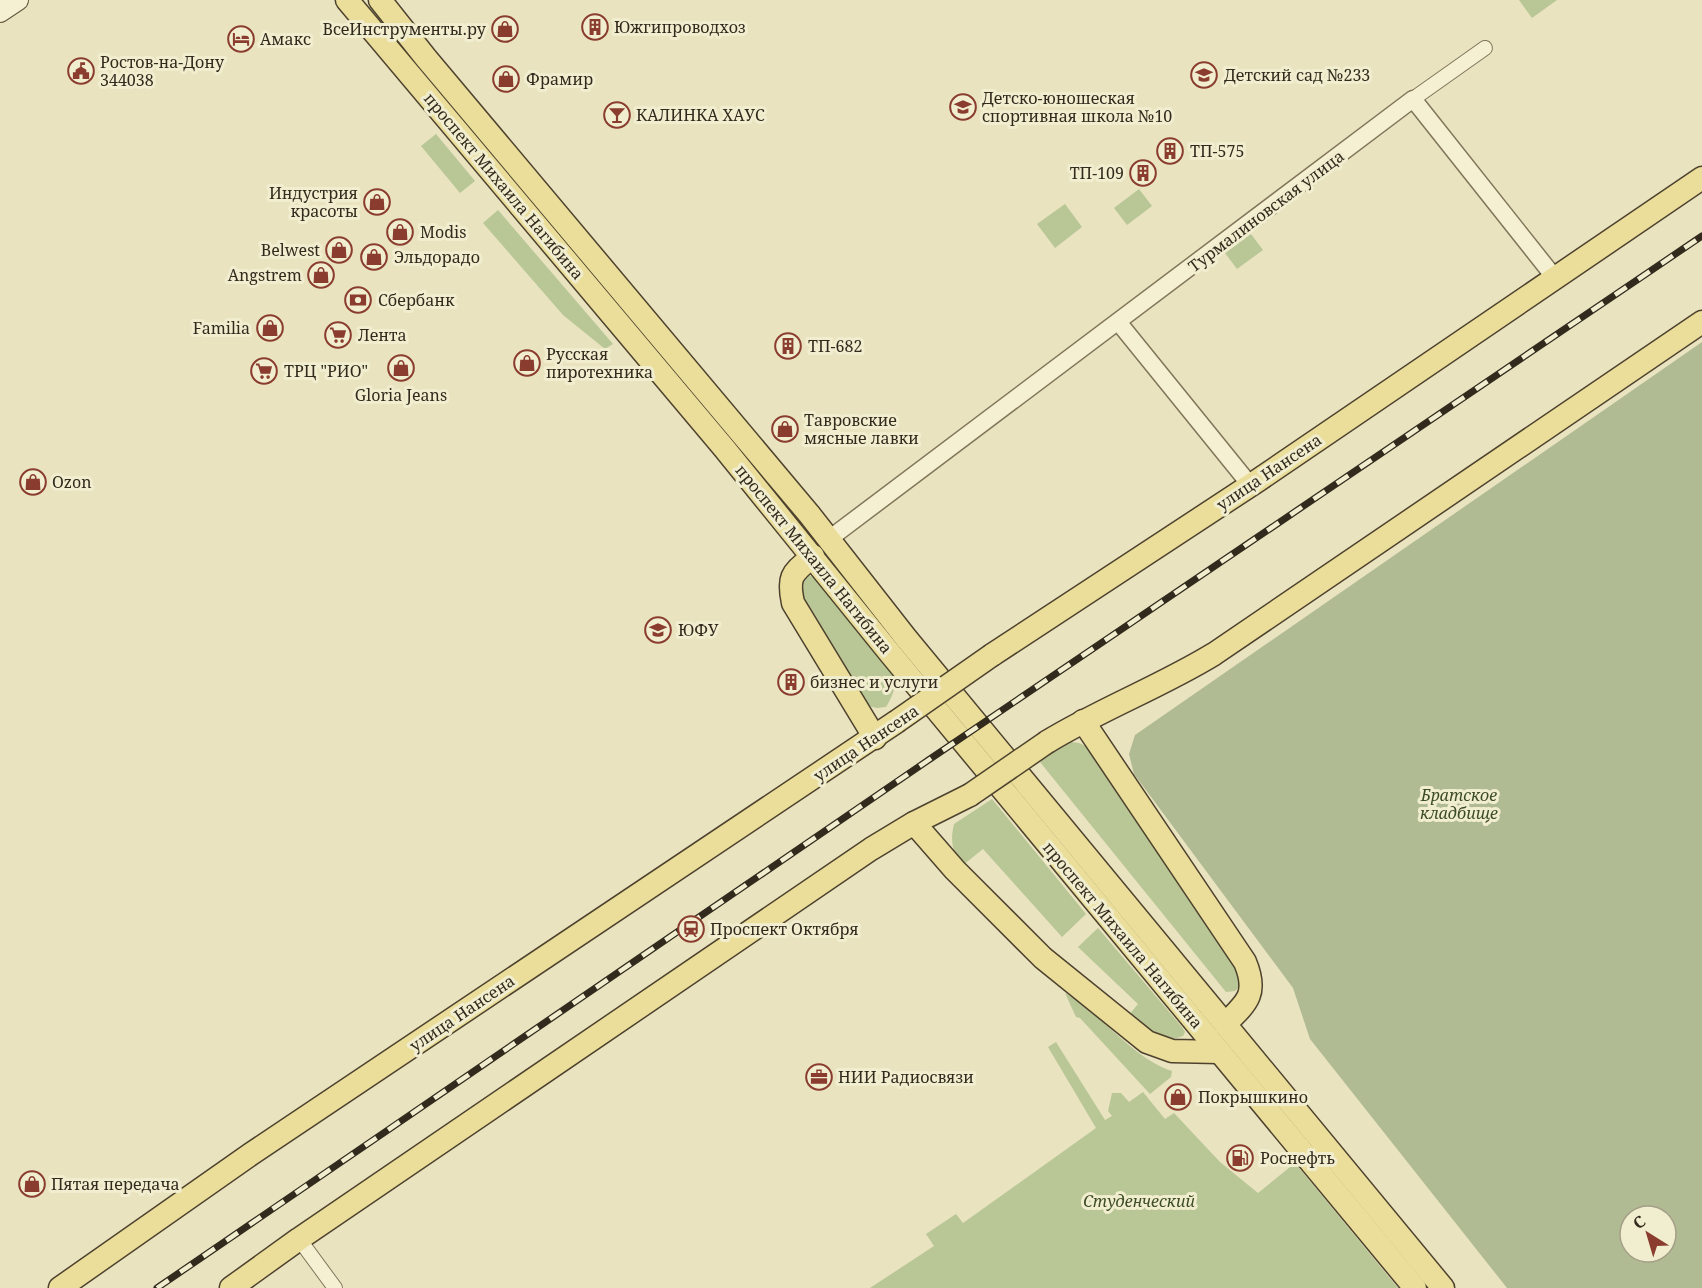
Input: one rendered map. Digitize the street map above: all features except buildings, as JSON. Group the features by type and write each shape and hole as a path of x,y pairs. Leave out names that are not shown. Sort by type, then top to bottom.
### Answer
{"main road":[{"path":"0,12 18,0"},
{"name":"проспект Михаила Нагибина","path":"347,0 724,448 889,652 1415,1288"},
{"name":"проспект Михаила Нагибина","path":"380,0 426,58 830,539 906,638 1443,1288"},
{"name":"улица Нансена","path":"60,1288 251,1154 875,738 992,655 1251,486 1702,178"},
{"path":"231,1288 299,1239 872,849 914,823 961,800 1047,742 1083,721 1165,682 1214,654 1702,322"},
{"path":"813,556 792,574 789,586 793,603 875,738"},
{"path":"1083,721 1245,962 1250,976 1251,993 1243,1007 1225,1023"},
{"path":"944,857 942,832 961,800"},
{"path":"914,823 999,916 1043,958 1141,1037 1166,1050 1219,1052"},
{"path":"872,849 899,845 915,846 944,857"},
{"path":"1185,1050 1195,1039 1198,1025"}],"street":[{"name":"Турмалиновская улица","path":"830,539 1413,99 1485,48"},
{"path":"1413,99 1555,278"},
{"path":"1119,323 1251,486"},
{"path":"299,1239 335,1288"}],"green space":[{"path":"1519,0 1557,0 1532,18"},
{"path":"436,134 475,181 460,193 421,146"},
{"path":"1139,189 1152,206 1127,225 1114,208"},
{"path":"1065,204 1082,227 1055,248 1037,224"},
{"path":"498,210 613,344 605,349 563,315 483,223"},
{"path":"1251,234 1263,250 1237,269 1225,253"},
{"name":"Братское кладбище","path":"1702,342 1702,1288 1507,1288 1310,1039 1293,988 1134,774 1129,754 1135,735"},
{"path":"808,575 819,579 891,669 894,688 886,707 863,705 803,608 799,580"},
{"path":"1071,742 1088,747 1243,970 1244,982 1235,991 1226,992 1040,762 1054,749"},
{"path":"992,799 1086,914 1062,937 983,849 963,865 956,856 952,841 954,824"},
{"path":"1098,928 1182,1027 1185,1032 1183,1036 1175,1039 1160,1037 1147,1030 1129,1015 1138,1004 1078,947"},
{"path":"1065,993 1092,1012 1144,1057 1172,1071 1171,1077 1150,1094 1080,1018 1076,1017"},
{"name":"Студенческий","path":"1056,1042 1105,1120 1112,1116 1108,1111 1112,1093 1121,1093 1129,1102 1143,1092 1165,1119 1174,1113 1220,1162 1258,1193 1295,1163 1398,1288 870,1288 934,1246 926,1234 956,1214 963,1223 1096,1128 1048,1047"}],"railway":[{"path":"157,1288 930,759 1702,236"}],"place":[{"name":"Южгипроводхоз","path":"595,27"},
{"name":"ВсеИнструменты.ру","path":"505,29"},
{"name":"Амакс","path":"241,39"},
{"name":"Ростов-на-Дону 344038","path":"81,71"},
{"name":"Детский сад №233","path":"1204,75"},
{"name":"Фрамир","path":"506,79"},
{"name":"Детско-юношеская спортивная школа №10","path":"963,107"},
{"name":"КАЛИНКА ХАУС","path":"617,115"},
{"name":"ТП-575","path":"1170,151"},
{"name":"ТП-109","path":"1143,173"},
{"name":"Индустрия красоты","path":"377,202"},
{"name":"Modis","path":"400,232"},
{"name":"Belwest","path":"339,250"},
{"name":"Эльдорадо","path":"374,257"},
{"name":"Angstrem","path":"321,275"},
{"name":"Сбербанк","path":"358,300"},
{"name":"Familia","path":"270,328"},
{"name":"Лента","path":"338,335"},
{"name":"ТП-682","path":"788,346"},
{"name":"Русская пиротехника","path":"527,363"},
{"name":"Gloria Jeans","path":"401,368"},
{"name":"ТРЦ \"РИО\"","path":"264,371"},
{"name":"Тавровские мясные лавки","path":"785,429"},
{"name":"Ozon","path":"33,482"},
{"name":"ЮФУ","path":"658,630"},
{"name":"бизнес и услуги","path":"791,682"},
{"name":"Проспект Октября","path":"691,929"},
{"name":"НИИ Радиосвязи","path":"819,1077"},
{"name":"Покрышкино","path":"1178,1097"},
{"name":"Роснефть","path":"1240,1158"},
{"name":"Пятая передача","path":"32,1184"}]}
